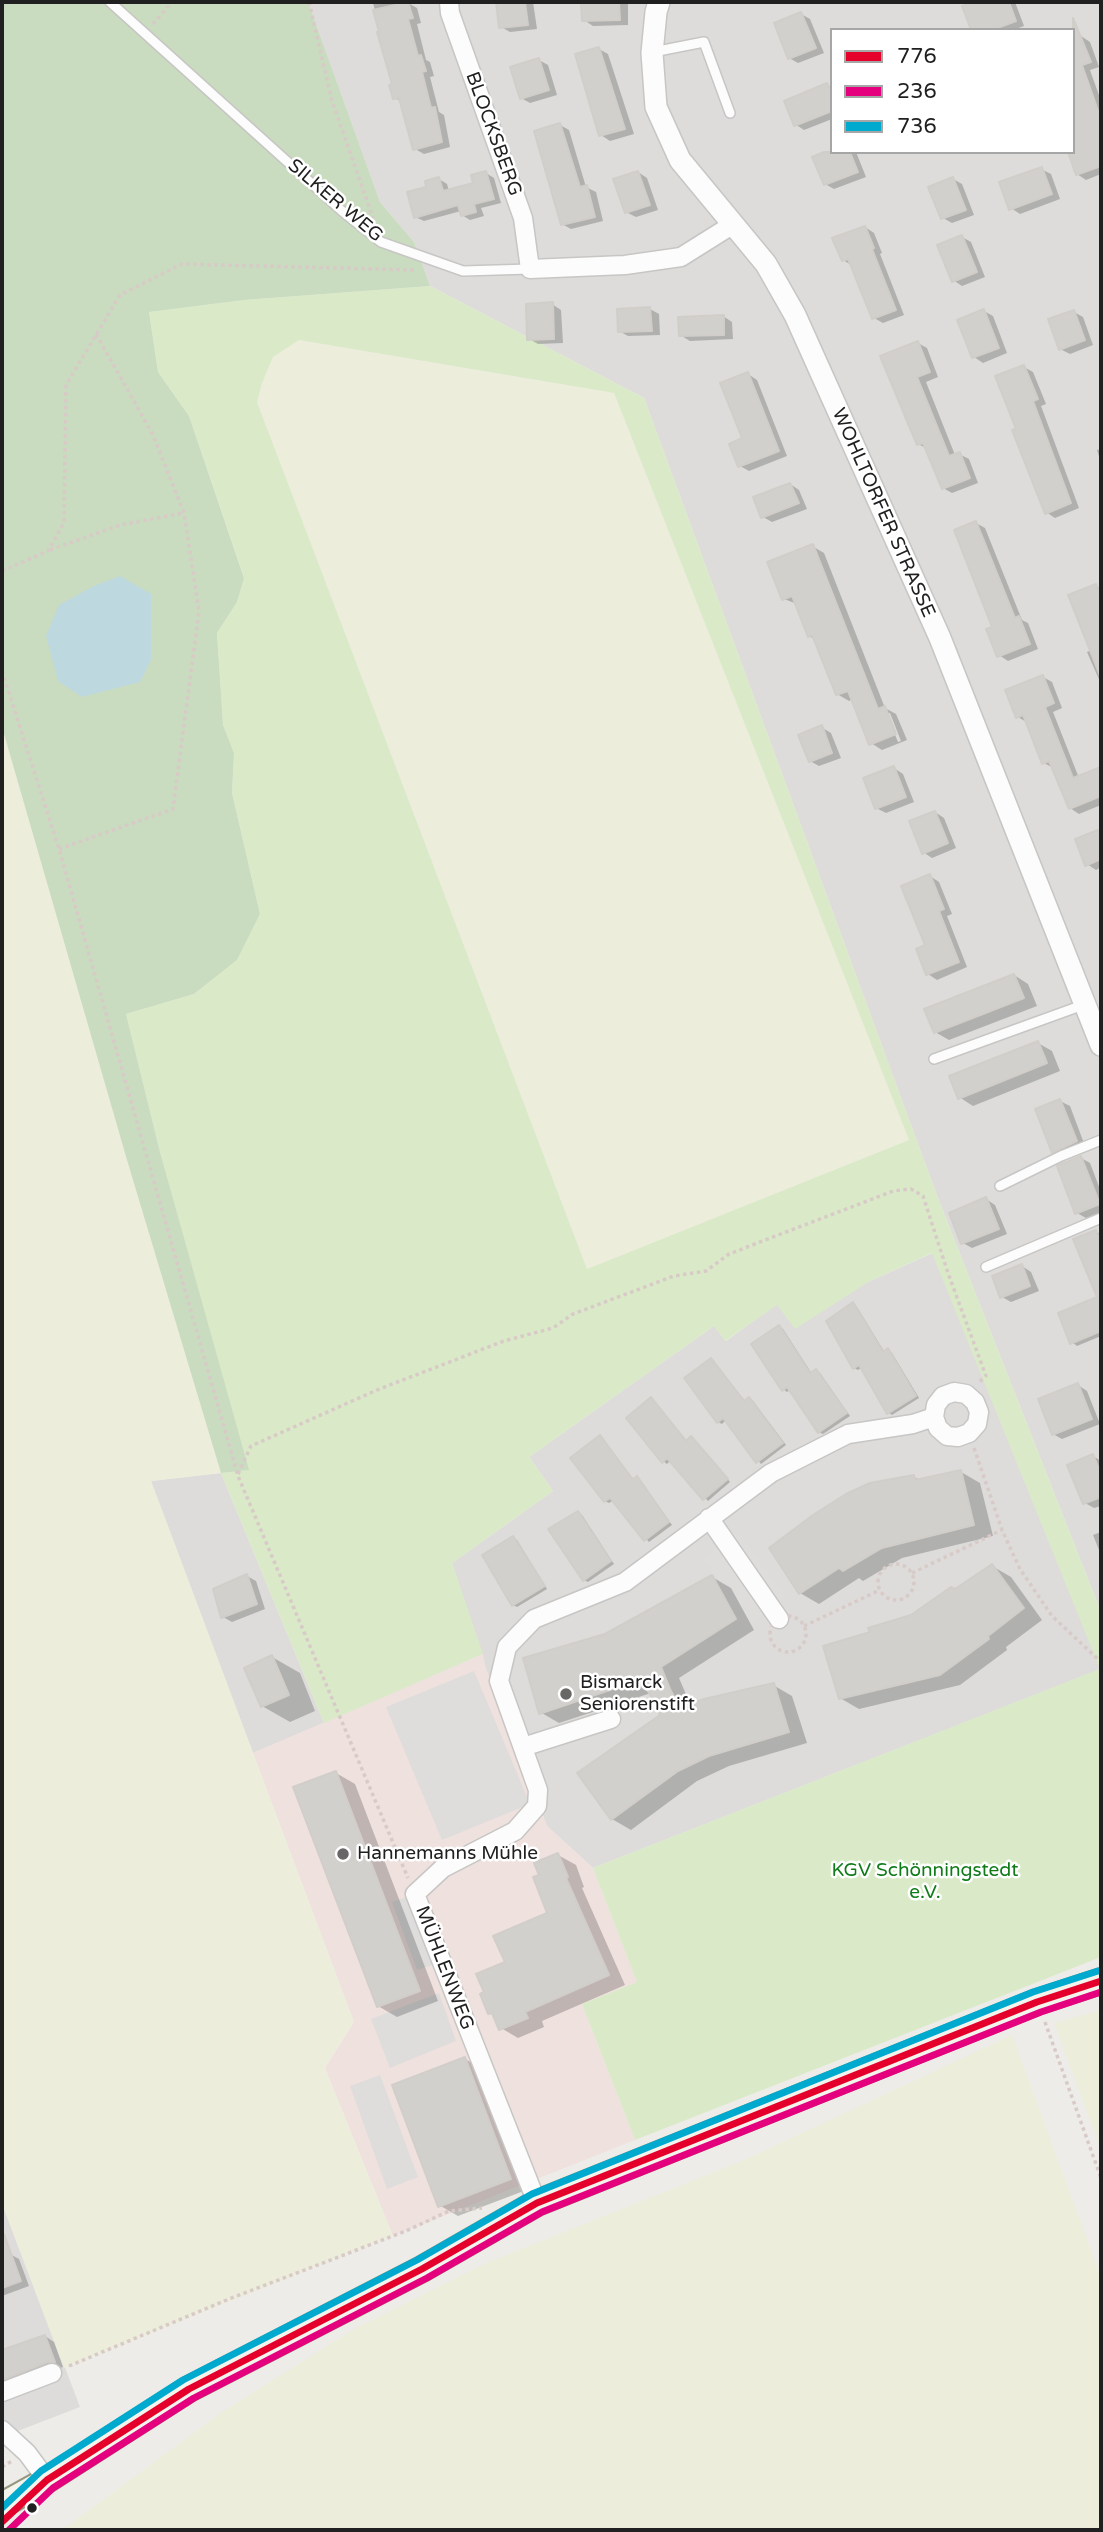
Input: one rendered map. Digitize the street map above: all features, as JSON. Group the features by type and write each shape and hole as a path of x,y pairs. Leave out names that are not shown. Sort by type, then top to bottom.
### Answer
{"main road":[{"path":"2,2505 47,2480 189,2389 422,2269 537,2203 1037,2002 1101,1981"},
{"path":"2,2522 47,2480"}],"street":[{"name":"BLOCKSBERG","path":"449,2 450,13 523,218 530,269"},
{"name":"WOHLTORFER STRASSE","path":"659,2 652,52 656,107 680,160 766,264 795,315 940,638 1101,1045"},
{"name":"SILKER WEG","path":"530,269 625,265 681,257 732,225"},
{"path":"954,1392 966,1394 975,1402 979,1412 977,1424 969,1433 958,1437 947,1436 938,1428 934,1417 936,1405 943,1396 954,1392"},
{"name":"MÜHLENWEG","path":"537,2203 415,1894 429,1878 443,1868 515,1831 537,1806 538,1790 499,1681 507,1647 534,1619 625,1582 771,1473 848,1434 913,1424 934,1417"},
{"path":"709,1518 779,1619"},
{"path":"523,1747 611,1719"},
{"path":"2,2392 52,2373"},
{"path":"2,2430 27,2453 47,2480"}],"lane":[{"name":"SILKER WEG","path":"110,2 342,211 381,242 463,271 530,269"},
{"path":"652,52 704,43 730,113"},
{"path":"934,1059 1085,1005"},
{"path":"1000,1186 1101,1140"},
{"path":"986,1267 1101,1218"}],"path":[{"path":"145,34 172,2"},
{"path":"309,2 332,101 381,242"},
{"path":"48,551 64,523 66,385 120,295 182,264 423,270"},
{"path":"59,849 173,809 199,611 184,513 153,435 96,334"},
{"path":"2,571 120,525 184,513"},
{"path":"2,671 59,849 237,1476 415,1894"},
{"path":"237,1476 251,1446 377,1390 504,1341 553,1328 573,1314 674,1276 706,1271 729,1254 893,1191 911,1189 923,1196 986,1376 966,1394"},
{"path":"969,1433 1002,1530 1020,1569 1052,1616 1101,1662"},
{"path":"912,1574 1002,1530"},
{"path":"897,1564 906,1567 912,1574 912,1592 904,1598 895,1600 880,1590 878,1581 881,1572 888,1566 897,1564"},
{"path":"804,1626 880,1590"},
{"path":"1037,2002 1101,2178"},
{"path":"52,2373 450,2211 487,2208"}],"shaded area":[{"path":"308,2 1101,2 1101,1612 936,1193 644,398 430,286 414,242 380,202"},
{"path":"933,1253 1101,1669 593,1868 547,1826 486,1669 452,1563 553,1491 529,1457 714,1326 726,1341 777,1304 870,1281"},
{"path":"221,1473 324,1723 253,1753 151,1481"},
{"path":"738,1532 786,1598 751,1625 702,1558"},
{"path":"483,1654 486,1669 547,1826 593,1868 637,1982 582,2004 635,2140 393,2236 325,2068 354,2022 253,1753"},
{"path":"474,1671 530,1804 442,1840 386,1707"},
{"path":"415,1894 441,1962 417,1970 392,1902"},
{"path":"439,1993 456,2041 390,2068 371,2019"},
{"path":"380,2075 418,2177 387,2189 350,2086"},
{"path":"2,2201 80,2407 2,2437"}],"green space":[{"path":"2,2 308,2 380,202 414,242 430,286 244,300 149,312 158,372 189,416 244,578 237,602 217,633 223,725 234,753 232,793 260,914 237,960 194,994 126,1014 160,1152 249,1470 221,1473 2,727"},
{"name":"KGV Schönningstedt e.V.","path":"430,286 644,398 936,1193 1101,1612 1101,1957 635,2140 582,2004 637,1982 593,1868 1100,1669 932,1253 870,1281 795,1329 777,1305 725,1341 714,1326 529,1457 553,1491 452,1563 483,1654 324,1723 221,1473 248,1470 160,1152 126,1014 194,994 237,960 260,914 232,793 234,753 223,725 217,633 237,602 244,577 189,416 158,372 149,312 244,300","holes":["299,340 614,393 909,1140 587,1269 257,402 273,357"]},
{"path":"299,340 614,393 909,1140 587,1269 257,402 273,357"},
{"path":"2,727 221,1473 151,1481 354,2022 325,2068 393,2236 64,2368 2,2204"},
{"path":"1101,2010 1101,2150 1054,2023"},
{"path":"1012,2035 1101,2277 1101,2530 62,2530 222,2412 354,2329 484,2264 742,2161"}],"water":[{"path":"120,576 151,594 151,660 140,682 82,697 58,681 46,636 59,605 94,586"}],"building":[{"path":"408,2 413,18 408,19 418,56 421,55 426,71 422,72 431,108 435,107 442,142 413,150 399,98 393,99 389,85 392,84 373,10"},
{"path":"496,2 525,2 528,25 499,28"},
{"path":"581,2 619,2 620,20 582,21"},
{"path":"975,2 1009,2 1016,21 997,28 970,28 962,6"},
{"path":"801,12 816,48 788,59 774,23"},
{"path":"1073,18 1091,62 1082,65 1101,119 1101,166 1076,175 1069,154 1075,154"},
{"path":"599,47 625,129 599,136 575,54"},
{"path":"539,58 549,90 520,99 510,67"},
{"path":"827,83 830,90 830,112 794,126 784,101"},
{"path":"560,123 580,187 587,185 595,217 561,225 534,131"},
{"path":"824,152 851,154 858,172 824,185 812,157"},
{"path":"1042,167 1052,194 1009,210 999,182"},
{"path":"486,171 494,199 474,204 476,212 461,216 458,205 414,218 407,192 426,187 425,181 439,177 443,191 473,183 471,175"},
{"path":"638,171 650,205 625,213 613,179"},
{"path":"953,177 966,210 941,219 928,187"},
{"path":"865,226 896,310 872,319 848,259 842,261 832,238"},
{"path":"962,235 977,272 952,282 937,245"},
{"path":"553,302 554,339 527,340 526,304"},
{"path":"650,307 652,331 618,332 617,309"},
{"path":"984,309 999,348 972,358 957,320"},
{"path":"1074,310 1085,340 1059,350 1048,319"},
{"path":"724,315 724,335 679,336 678,317"},
{"path":"918,341 930,372 917,377 949,456 960,452 970,478 942,489 923,443 917,445 880,356"},
{"path":"1024,365 1038,399 1033,401 1071,503 1045,514 1012,430 1016,429 995,376"},
{"path":"748,372 779,451 738,467 729,444 742,438 720,383"},
{"path":"790,483 799,503 761,518 753,497"},
{"path":"976,521 1015,618 1019,616 1030,644 997,657 986,629 992,627 954,530"},
{"path":"813,544 878,709 885,706 896,734 869,745 848,691 836,695 812,635 808,637 792,596 782,600 767,562"},
{"path":"1096,584 1101,597 1100,676 1068,595"},
{"path":"1043,675 1054,703 1045,707 1073,778 1101,767 1101,796 1069,809 1049,761 1042,764 1023,715 1016,718 1005,690"},
{"path":"822,725 832,753 809,762 798,735"},
{"path":"894,766 906,797 875,809 863,778"},
{"path":"935,811 948,843 922,854 909,821"},
{"path":"1098,830 1101,859 1085,866 1075,839"},
{"path":"930,874 944,909 939,911 959,962 926,975 916,949 925,945 901,886"},
{"path":"1014,974 1024,998 934,1033 924,1009"},
{"path":"1038,1041 1047,1063 958,1099 949,1076"},
{"path":"1060,1099 1077,1141 1052,1153 1035,1109"},
{"path":"1081,1156 1100,1204 1075,1214 1057,1166"},
{"path":"986,1197 999,1229 961,1244 949,1213"},
{"path":"1096,1230 1101,1243 1101,1331 1070,1344 1058,1313 1097,1297 1073,1239"},
{"path":"1022,1264 1030,1286 1000,1298 992,1276"},
{"path":"853,1302 883,1352 888,1348 916,1396 887,1414 859,1365 853,1369 826,1321"},
{"path":"779,1325 810,1373 816,1369 847,1413 818,1433 787,1387 782,1391 751,1344"},
{"path":"711,1358 744,1401 749,1397 783,1443 756,1463 723,1418 717,1423 684,1378"},
{"path":"1078,1383 1092,1419 1052,1435 1038,1399"},
{"path":"651,1397 686,1441 691,1436 728,1479 703,1500 667,1458 662,1463 626,1418"},
{"path":"600,1435 633,1480 637,1476 669,1522 644,1541 610,1498 604,1502 570,1458"},
{"path":"1093,1454 1101,1474 1101,1497 1083,1504 1067,1465"},
{"path":"961,1470 974,1525 882,1548 843,1571 839,1568 799,1594 769,1548 813,1515 846,1494 870,1483 914,1475 915,1480"},
{"path":"578,1511 611,1561 583,1581 548,1529"},
{"path":"513,1536 545,1586 512,1606 482,1555"},
{"path":"992,1564 1024,1608 988,1636 989,1639 940,1675 839,1699 823,1646 870,1632 868,1628 911,1615 951,1587 955,1589"},
{"path":"247,1574 257,1604 221,1618 213,1589"},
{"name":"Bismarck Seniorenstift","path":"712,1575 736,1619 661,1667 670,1689 680,1708 704,1699 774,1683 789,1732 709,1756 678,1771 611,1820 577,1773 660,1715 642,1679 539,1714 523,1658 605,1634"},
{"path":"272,1655 289,1695 261,1707 244,1668"},
{"name":"Hannemanns Mühle","path":"336,1771 420,1991 377,2007 293,1787"},
{"path":"558,1853 568,1877 566,1878 609,1975 525,2012 528,2018 499,2030 492,2013 488,2014 480,1994 484,1992 476,1974 505,1962 493,1936 547,1913 533,1877 539,1875 534,1863"},
{"path":"465,2057 511,2179 438,2207 392,2085"},
{"path":"2,2234 21,2281 2,2288"},
{"path":"45,2335 55,2362 48,2362 2,2380 2,2350"}],"transit line":[{"name":"736","path":"2,2508 41,2471 183,2380 417,2260 532,2194 1033,1992 1098,1971"},
{"name":"776","path":"2,2522 47,2480 189,2389 422,2269 537,2203 1037,2002 1101,1981"},
{"name":"236","path":"9,2530 53,2488 194,2398 427,2278 542,2212 1041,2012 1101,1992"}],"place":[{"name":"Bismarck Seniorenstift","path":"566,1694"},
{"name":"Hannemanns Mühle","path":"343,1854"}]}
